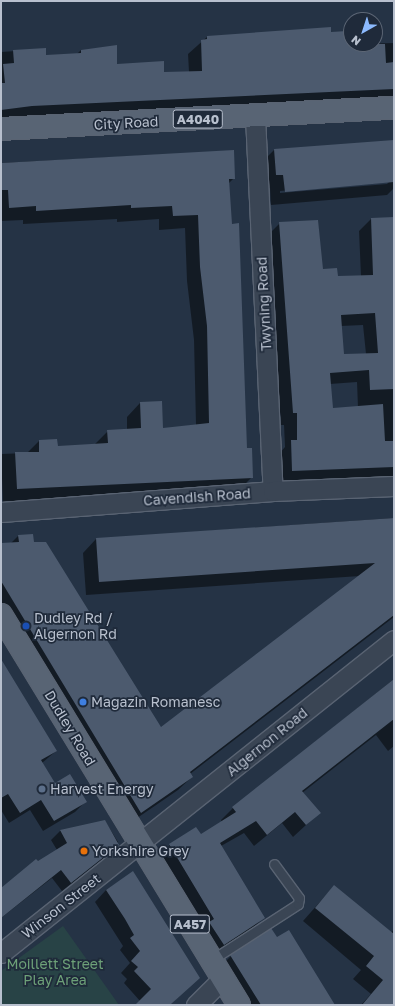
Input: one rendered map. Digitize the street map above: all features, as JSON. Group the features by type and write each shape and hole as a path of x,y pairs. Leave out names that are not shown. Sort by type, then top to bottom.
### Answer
{"main road":[{"name":"City Road","path":"1,129 394,108"},
{"name":"Dudley Road","path":"1,615 239,1005"}],"street":[{"name":"Twyning Road","path":"255,116 273,491"},
{"name":"Cavendish Road","path":"1,512 273,491 394,486"},
{"name":"Algernon Road","path":"140,843 394,640"},
{"name":"Winson Street","path":"1,953 140,843"},
{"path":"196,1005 223,978"}],"lane":[{"path":"212,960 298,904 299,898 274,864"}],"green space":[{"name":"Moillett Street Play Area","path":"63,926 119,1005 1,1005 1,971"}],"building":[{"path":"331,27 331,32 343,31 343,52 383,52 383,44 385,44 386,63 394,62 394,89 32,106 1,110 1,83 5,83 3,64 14,63 13,50 46,48 46,55 81,53 81,50 117,45 117,64 164,61 164,72 202,71 201,40 207,39 207,36"},
{"path":"394,140 394,182 285,192 283,175 276,175 274,149"},
{"path":"234,150 235,179 229,179 232,224 239,223 247,448 252,448 253,478 17,489 15,452 39,452 39,440 57,439 58,446 108,443 107,430 141,428 140,402 162,401 163,428 209,423 207,326 200,267 198,215 173,216 172,206 131,208 131,205 36,211 36,206 9,208 8,190 2,190 1,163"},
{"path":"394,217 394,389 370,390 369,370 330,373 333,408 383,404 385,441 394,441 394,467 292,471 291,440 297,440 297,413 293,413 279,222 318,220 323,269 337,268 338,276 373,275 371,218","holes":["375,313 378,353 344,354 341,315"]},
{"path":"394,518 394,615 190,772 193,777 141,813 1,581 1,543 19,542 18,535 33,534 34,542 46,542 161,727 375,563 99,582 96,538"},
{"path":"1,659 57,751 41,760 55,783 70,774 87,802 54,821 41,800 20,813 8,794 1,798"},
{"path":"394,679 394,719 302,791 321,813 306,825 295,812 267,835 256,821 220,843 265,918 224,945 209,922 214,919 169,844 196,827 201,834 236,812 232,807"},
{"path":"105,820 119,845 71,883 61,870 1,918 1,888 36,859 38,861 67,843 60,830"},
{"path":"133,871 200,978 170,1005 135,1005 151,989 134,971 138,967 131,961 140,951 130,938 134,935 106,890"},
{"path":"334,885 394,934 394,1005 362,1005 383,980 366,966 374,956 315,908"},
{"path":"271,928 277,937 289,930 335,1005 261,1005 230,955"}],"place":[{"name":"Dudley Rd / Algernon Rd","path":"26,626"},
{"name":"Magazin Romanesc","path":"83,702"},
{"name":"Harvest Energy","path":"42,789"},
{"name":"Yorkshire Grey","path":"84,851"}]}
